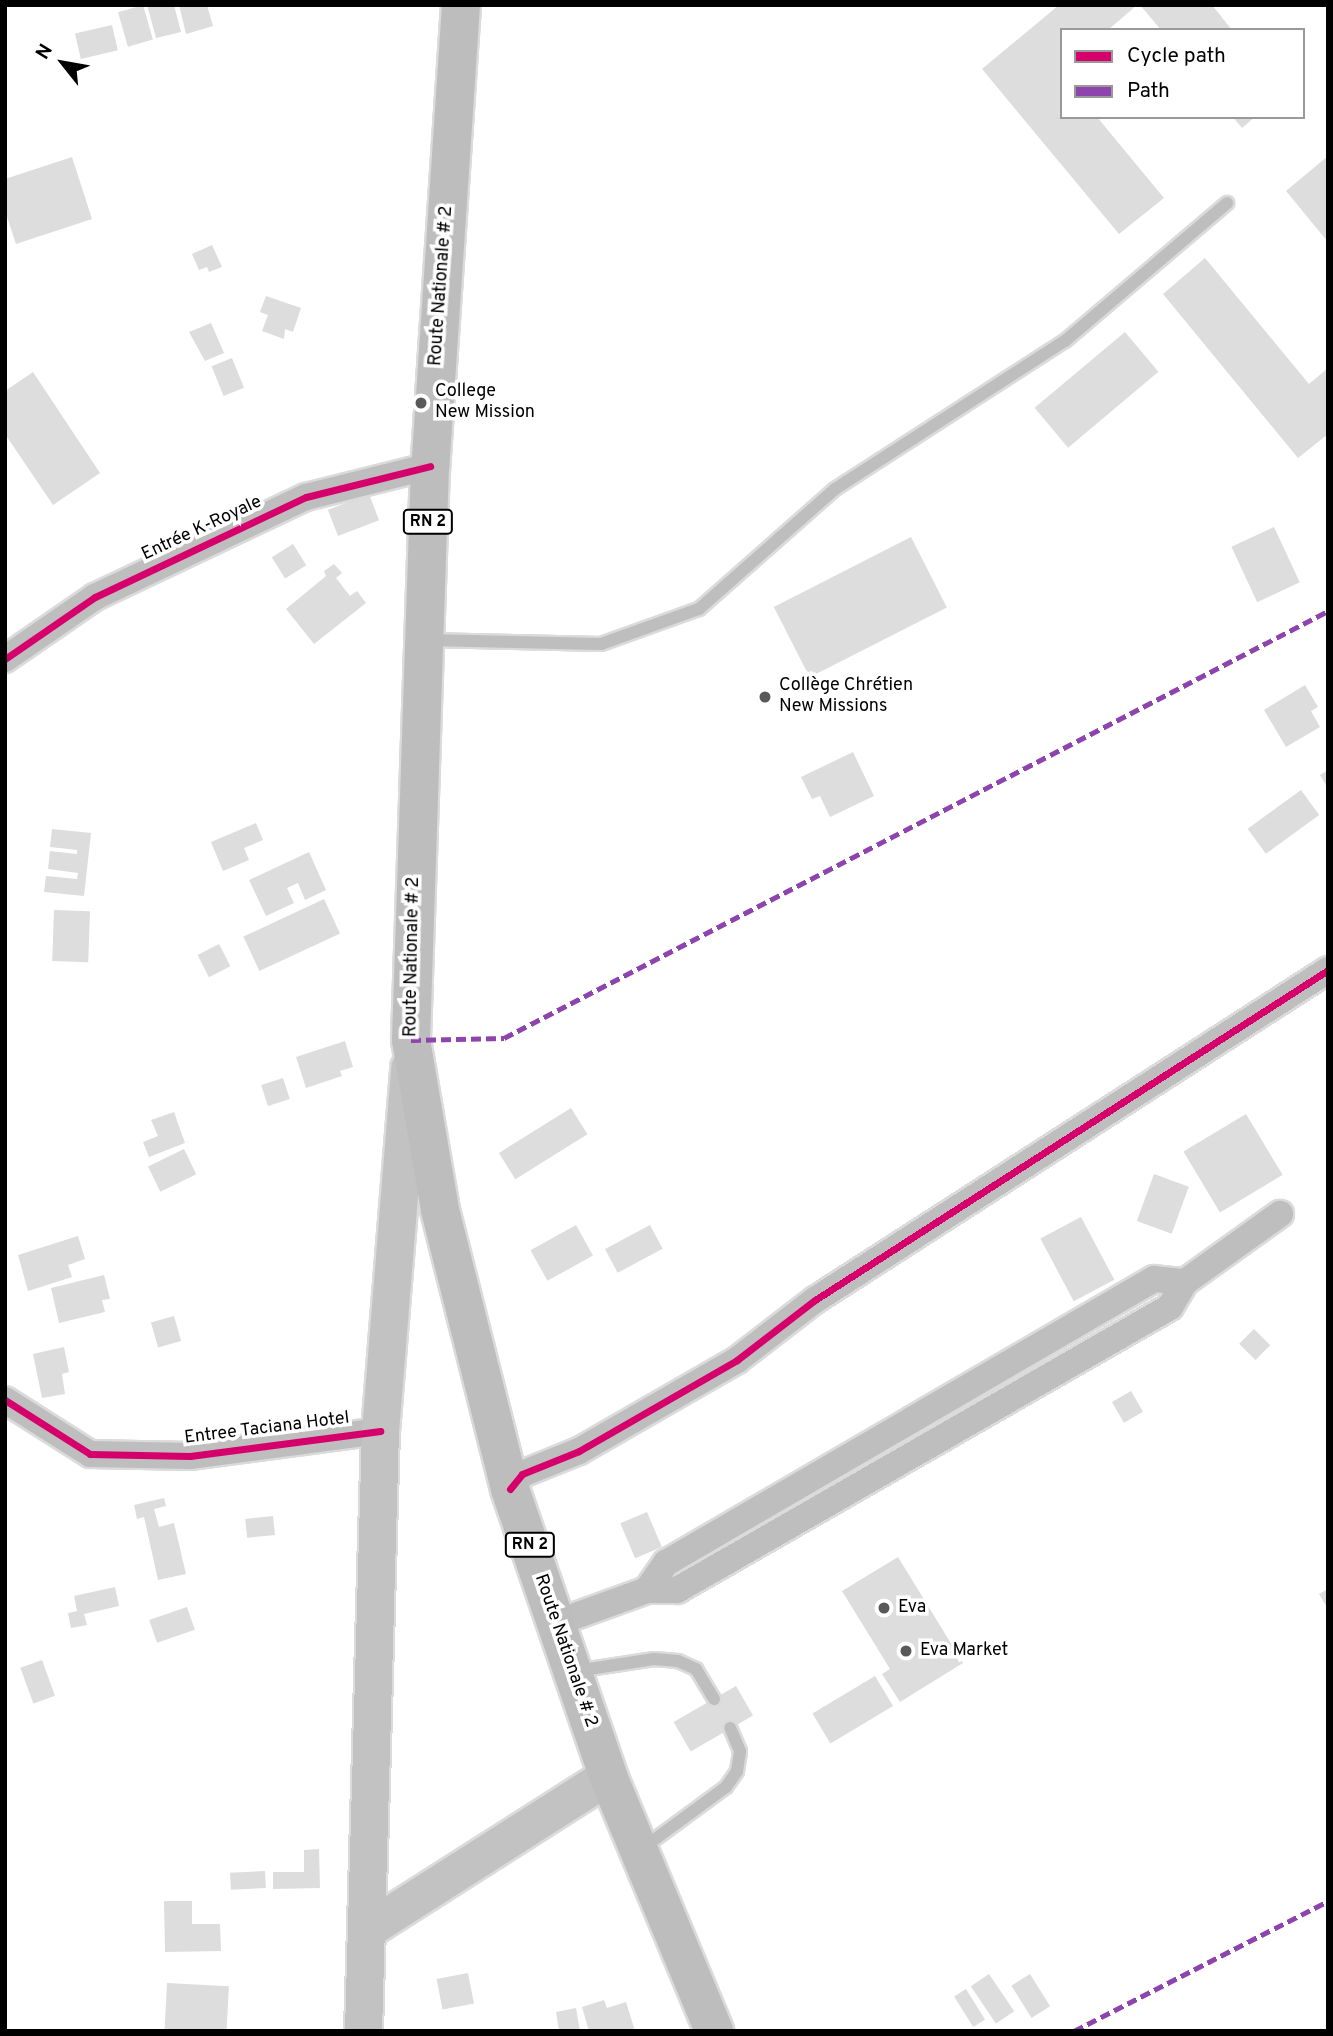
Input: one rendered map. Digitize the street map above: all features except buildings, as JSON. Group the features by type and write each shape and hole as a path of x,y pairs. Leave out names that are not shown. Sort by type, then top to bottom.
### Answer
{"main road":[{"name":"Route Nationale # 2","path":"461,5 430,466 411,1040 440,1210 510,1489 608,1776 714,2031"},
{"path":"363,2031 369,1928 380,1431 411,1040"},
{"path":"369,1928 608,1776"}],"street":[{"name":"Entrée K-Royale","path":"5,659 95,597 306,497 430,466"},
{"path":"510,1489 522,1474 579,1451 737,1360 815,1300 1328,970"},
{"path":"556,1623 647,1590 666,1563 1154,1279 1185,1282 1280,1214"},
{"name":"Entree Taciana Hotel","path":"5,1400 90,1454 190,1456 380,1431"}],"lane":[{"path":"424,640 601,644 699,609 835,489 1065,341 1227,203"},
{"path":"572,1672 654,1659 678,1661 696,1669 714,1699"},
{"path":"639,1850 726,1787 737,1771 740,1751 730,1728"}],"marked path":[{"path":"411,1040 504,1038 1328,611"},
{"path":"1074,2031 1328,1901"}],"cycle path":[{"path":"5,659 95,597 306,497 430,466"},
{"path":"510,1489 522,1474 579,1451 737,1360 815,1300 1328,970"},
{"path":"5,1400 90,1454 190,1456 380,1431"}],"place":[{"name":"College New Mission","path":"421,403"},
{"name":"Collège Chrétien New Missions","path":"765,697"},
{"name":"Eva","path":"884,1608"},
{"name":"Eva Market","path":"906,1651"}]}
